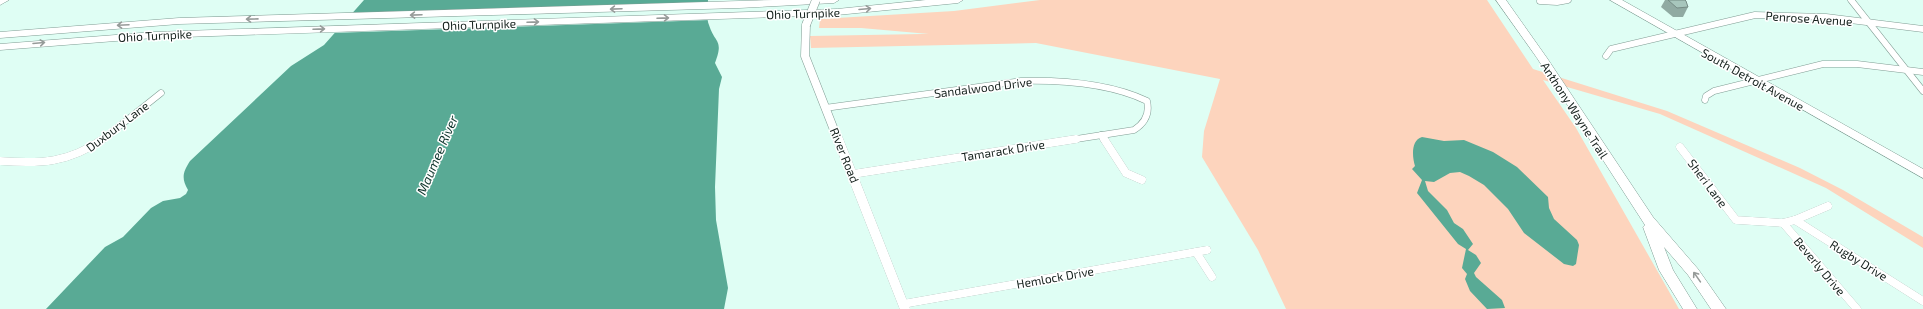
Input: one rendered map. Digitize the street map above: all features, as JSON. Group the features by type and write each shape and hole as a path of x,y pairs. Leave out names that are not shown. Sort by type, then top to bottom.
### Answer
{"highway":[{"name":"Ohio Turnpike","path":"0,47 118,37 740,10 834,0"},
{"name":"Ohio Turnpike","path":"0,35 179,21 740,10 837,12 958,0"}],"main road":[{"path":"0,3 5,0"},
{"name":"Anthony Wayne Trail","path":"1501,0 1542,58 1648,220 1693,272 1719,309"},
{"name":"South Detroit Avenue","path":"1615,0 1923,174"},
{"name":"South Detroit Avenue","path":"1892,156 1923,168"},
{"name":"Anthony Wayne Trail","path":"1648,220 1666,270 1690,309"}],"street":[{"name":"River Road","path":"816,0 806,25 805,56 904,306"},
{"path":"1540,2 1557,2 1568,0"},
{"path":"1851,0 1923,91"},
{"name":"Penrose Avenue","path":"1606,56 1611,49 1755,14 1798,15 1923,28"},
{"path":"1705,100 1706,96 1714,91 1824,64 1857,64 1923,72"},
{"name":"Sandalwood Drive","path":"825,108 1021,81 1040,80 1129,92 1147,101 1149,108 1147,116"},
{"name":"Duxbury Lane","path":"0,161 50,162 80,154 95,145 161,92"},
{"name":"Tamarack Drive","path":"853,174 1134,130 1141,127 1147,116"},
{"path":"1101,135 1126,173 1142,180"},
{"name":"Sheri Lane","path":"1680,147 1736,220 1784,223"},
{"path":"1784,223 1828,206"},
{"name":"Rugby Drive","path":"1795,220 1923,301"},
{"name":"Beverly Drive","path":"1784,223 1857,309"},
{"name":"Hemlock Drive","path":"904,306 1207,250"},
{"path":"1196,252 1212,277"}],"shaded area":[{"path":"1040,0 1487,0 1533,69 1667,111 1800,168 1843,190 1923,237 1923,248 1826,188 1660,114 1543,80 1576,128 1679,309 1286,309 1258,250 1202,157 1204,131 1220,79 1036,43 811,48 810,36 928,34 861,28 819,28 820,19 954,11"}],"water":[{"name":"Maumee River","path":"364,0 708,0 708,22 719,45 715,63 722,77 719,89 715,187 716,220 728,288 724,309 46,309 105,247 123,237 151,208 163,201 180,198 186,194 188,190 184,182 184,175 190,161 291,66 324,45"},
{"path":"1422,137 1444,141 1464,140 1493,152 1517,167 1548,197 1549,208 1554,219 1577,240 1579,245 1576,264 1573,266 1564,264 1524,233 1508,209 1484,185 1469,176 1460,172 1450,173 1434,182 1425,181 1428,191 1447,210 1454,223 1463,229 1473,244 1468,250 1476,255 1481,263 1474,273 1476,277 1502,300 1505,308 1487,309 1470,291 1465,279 1467,274 1462,268 1466,249 1458,244 1417,193 1422,180 1412,169 1415,166 1413,149 1416,141"}],"pier":[{"path":"710,2 710,20 332,33 350,13"}],"building":[{"path":"1668,0 1685,0 1688,7 1677,8"}]}
